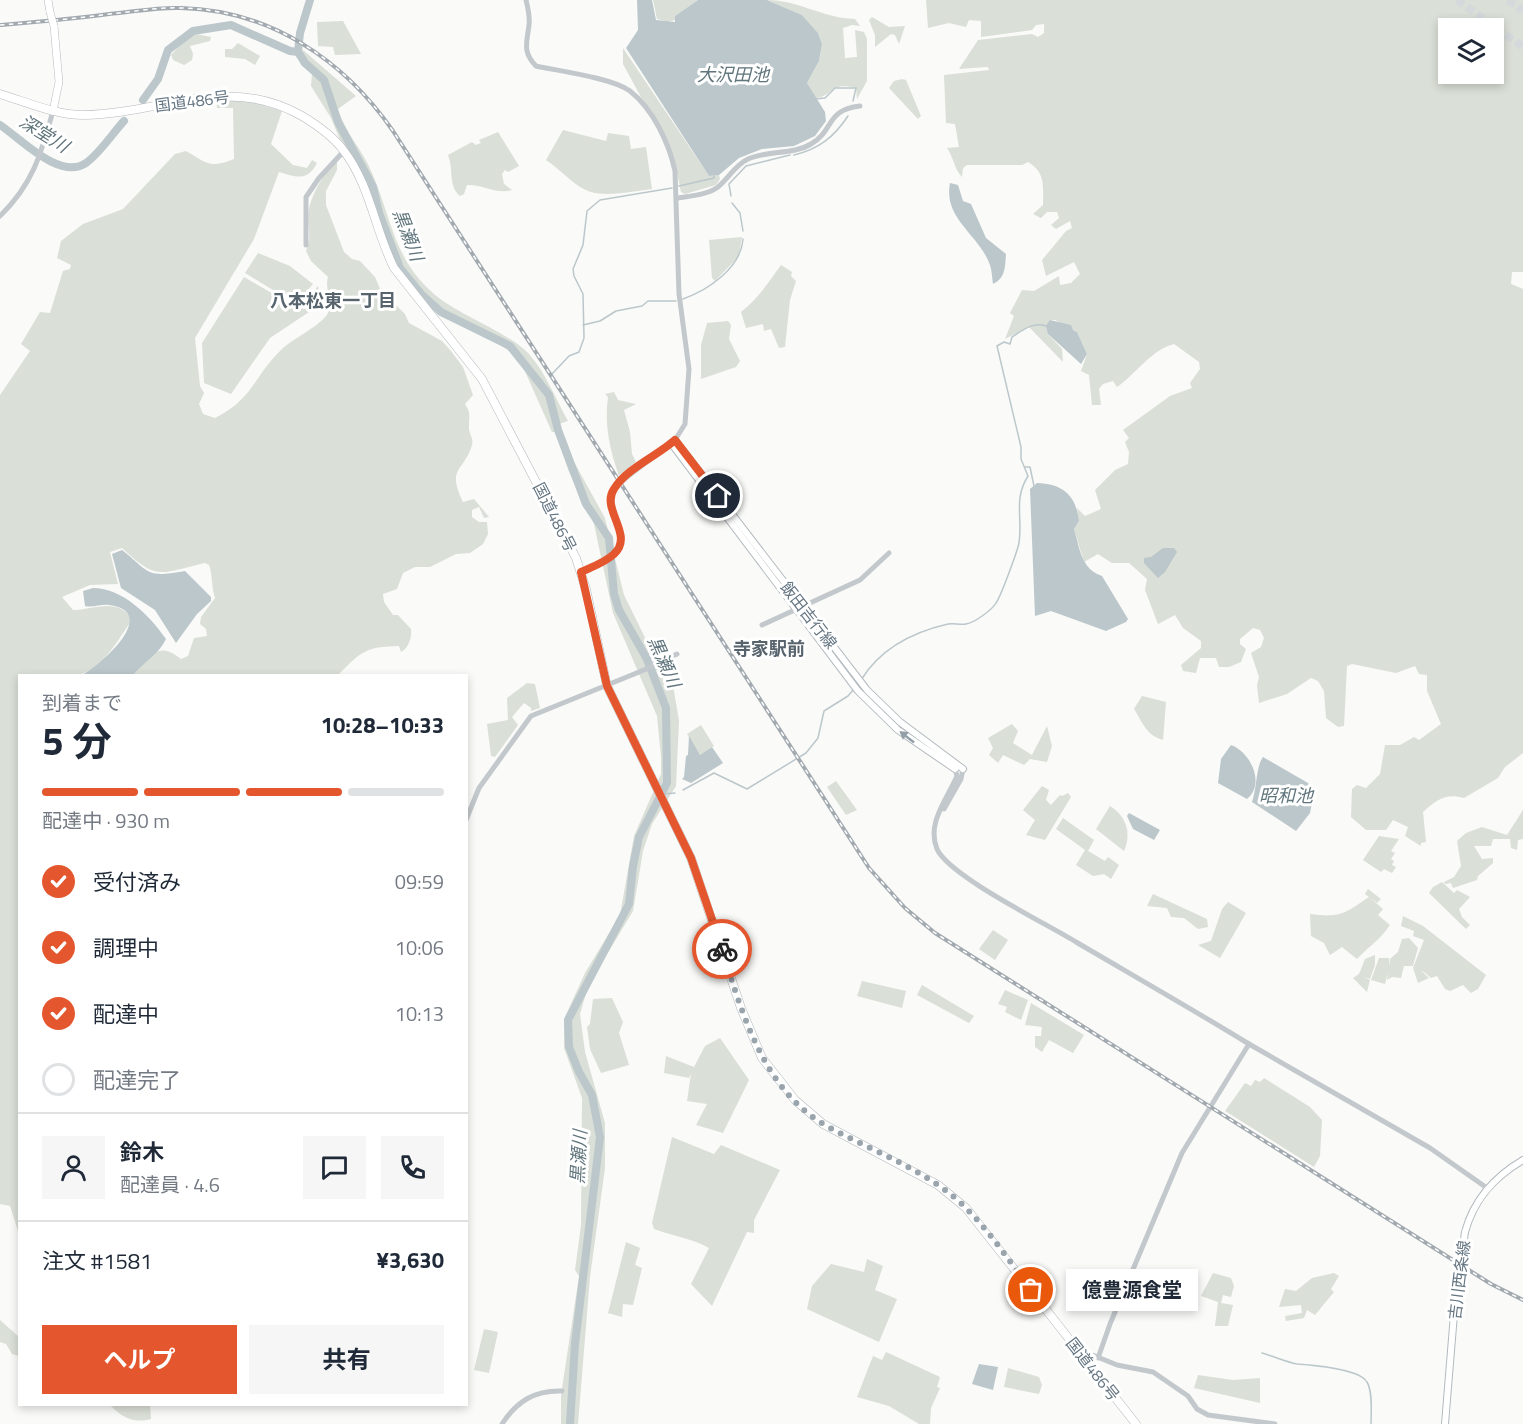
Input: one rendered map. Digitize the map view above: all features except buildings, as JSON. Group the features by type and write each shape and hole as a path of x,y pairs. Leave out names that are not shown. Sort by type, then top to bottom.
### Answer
{"highway":[{"name":"国道486号","path":"0,94 52,111 94,114 214,95 248,97 289,109 318,127 344,151 362,181 384,249 394,268 487,387 581,572 607,686 691,858 743,1013 762,1058 795,1100 823,1124 912,1170 953,1197 981,1225 1136,1424"}],"main road":[{"path":"48,0 54,26 59,73 52,111"},
{"name":"飯田吉行線","path":"673,441 799,606 884,708 963,769"},
{"name":"飯田吉行線","path":"799,606 858,691 885,720 923,749 955,769"},
{"name":"吉川西条線","path":"1445,1424 1455,1302 1465,1232 1473,1210 1487,1188 1504,1171 1523,1160"}],"street":[{"path":"526,0 529,19 525,45 530,60 536,66 611,83 630,92 658,126 672,156 678,198 679,287 689,369 685,424 673,441 615,488 610,505 621,534 620,544 615,554 581,572"},
{"path":"678,198 717,187 738,165 749,158 811,144 820,137 835,114 846,108 860,106"},
{"path":"0,216 28,183 40,158 52,111"},
{"path":"306,245 306,197 344,151"},
{"path":"762,625 799,606 860,580 889,553"},
{"path":"468,815 479,788 527,719 541,711 661,663 677,654"},
{"path":"955,769 957,776 934,831 937,848 960,873 1430,1148 1487,1188"},
{"path":"937,820 961,779 963,769"},
{"path":"1098,1359 1110,1324 1182,1153 1249,1044"},
{"path":"1076,1348 1117,1365 1153,1372 1188,1396 1197,1409 1209,1415 1275,1424"},
{"path":"502,1424 512,1408 527,1397 540,1392 562,1391"}],"shaded area":[{"path":"653,0 698,0 675,16 675,20 668,22 657,19"},
{"path":"767,0 790,3 832,16 855,19 860,26 852,25 843,28 845,58 857,57 855,30 864,32 867,39 867,81 857,99 856,88 847,86 841,86 815,98 807,83 819,61 822,44 818,33 802,15"},
{"path":"926,0 1523,0 1523,272 1512,272 1511,284 1523,289 1523,753 1505,767 1498,778 1464,798 1446,797 1423,812 1426,842 1421,843 1421,846 1405,836 1408,827 1393,820 1386,830 1366,830 1351,817 1352,789 1357,785 1366,788 1380,774 1385,745 1400,745 1414,737 1419,740 1441,724 1427,691 1427,675 1419,674 1415,666 1396,673 1352,664 1347,666 1344,726 1338,727 1326,718 1324,691 1318,681 1311,678 1287,694 1259,703 1257,685 1259,677 1251,653 1261,647 1264,638 1260,630 1253,628 1240,639 1240,644 1246,649 1241,662 1229,667 1219,667 1216,658 1200,658 1196,673 1183,671 1181,665 1201,648 1201,641 1183,628 1175,615 1158,624 1145,590 1147,579 1129,563 1112,563 1098,554 1084,562 1074,529 1079,521 1077,508 1085,516 1101,509 1095,490 1115,470 1128,464 1129,452 1125,442 1129,438 1123,430 1170,396 1192,388 1190,383 1200,369 1199,362 1174,344 1166,347 1151,356 1117,387 1113,381 1103,384 1099,389 1101,405 1092,405 1089,375 1081,371 1087,354 1077,332 1055,320 1050,320 1048,334 1062,349 1063,362 1029,327 1005,339 1014,316 1010,313 1022,290 1034,291 1059,276 1060,285 1071,283 1080,274 1074,262 1046,276 1042,260 1066,231 1072,228 1070,221 1056,229 1051,225 1059,218 1057,212 1047,212 1041,218 1033,214 1043,205 1043,186 1041,175 1028,162 1022,165 967,165 963,168 962,177 959,174 947,148 959,147 955,124 946,123 944,75 989,70 988,67 959,69 978,40 1032,34 1038,37 1044,33 1044,24 1036,25 1032,30 981,37 981,21 969,20 966,27 949,23 928,28"},
{"path":"872,17 889,27 905,26 899,44 895,35 891,34 875,47 875,35 869,20"},
{"path":"343,21 361,54 335,55 333,47 318,46 317,22"},
{"path":"196,34 211,37 210,41 190,46 193,54 192,60 184,65 173,60 171,55 189,36"},
{"path":"238,43 260,56 255,65 245,59 225,57 225,49 232,49"},
{"path":"623,48 709,176 719,175 720,179 716,185 685,194 681,192 674,158 623,64"},
{"path":"303,50 356,96 338,109 345,126 368,165 401,252 409,266 420,280 443,301 520,346 535,361 546,378 568,421 559,424 573,460 605,518 624,595 665,678 669,677 673,685 679,721 676,786 652,824 643,851 633,911 588,986 580,1014 585,1052 605,1123 605,1168 590,1277 578,1424 561,1424 561,1395 579,1276 575,1270 581,1225 582,1098 564,1048 564,1019 585,973 620,915 634,836 661,774 657,716 613,613 594,524 569,472 555,432 552,432 519,358 496,342 440,316 398,267 361,171 340,140 331,118 311,86 312,73 301,65 299,55"},
{"path":"906,80 921,116 918,119 889,88 894,81"},
{"path":"217,100 247,100 282,111 271,144 293,165 307,168 312,160 317,163 305,176 279,172 254,239 195,338 200,386 204,393 199,404 203,414 215,418 238,403 281,350 319,323 328,313 330,304 328,277 311,261 306,251 309,239 308,215 316,190 323,177 337,161 337,170 326,191 326,205 344,252 352,259 360,261 375,277 380,289 405,314 409,323 442,341 463,367 473,395 465,404 469,412 472,442 469,454 458,470 456,482 463,502 474,499 489,517 484,518 479,507 472,510 472,517 479,522 487,522 488,534 483,544 470,553 456,554 430,567 415,567 403,573 397,589 383,594 384,602 393,615 398,615 411,629 408,645 401,652 399,646 371,649 353,660 339,674 134,674 154,653 166,651 181,659 188,656 194,638 207,636 206,629 200,624 201,617 215,598 209,565 205,563 160,572 144,566 122,548 110,552 118,584 90,585 62,597 73,610 113,606 127,613 132,620 104,659 81,674 18,674 18,1231 10,1206 0,1204 0,395 30,351 21,344 40,312 50,313 63,271 70,269 71,265 57,258 61,241 83,224 123,209 175,154 186,151 213,164 234,159 233,108 217,108"},
{"path":"563,130 606,141 608,133 629,136 631,149 646,147 652,189 606,194 585,190 546,160"},
{"path":"498,132 519,166 508,172 505,170 502,174 504,184 512,190 501,191 467,185 464,194 460,196 454,188 448,155 472,142 476,145 481,143 479,140"},
{"path":"742,237 739,256 715,281 712,278 709,240"},
{"path":"258,253 290,266 313,284 296,304 245,273"},
{"path":"781,265 792,272 791,276 796,281 790,300 785,347 779,348 771,329 764,331 763,324 746,328 741,312 758,296"},
{"path":"244,277 299,309 318,286 321,304 270,338 231,394 204,383 202,343"},
{"path":"728,321 731,325 729,339 740,361 736,367 701,379 701,345 707,323"},
{"path":"614,392 618,400 636,404 624,410 630,432 632,454 636,462 619,476 609,437 608,397 605,394"},
{"path":"527,683 535,684 540,708 531,711 531,708 524,703 512,717 518,725 495,757 491,756 487,724 508,720 507,698"},
{"path":"1142,696 1166,702 1163,740 1149,732 1134,709"},
{"path":"1012,724 1018,731 1013,743 1032,755 1047,726 1052,746 1047,762 1030,759 1024,765 1003,755 998,763 989,755 993,748 988,738"},
{"path":"701,725 714,746 700,755 687,734"},
{"path":"836,781 857,810 846,815 827,787"},
{"path":"1042,786 1049,790 1046,800 1051,805 1060,795 1068,793 1071,797 1045,840 1026,835 1035,820 1023,810"},
{"path":"1110,806 1124,820 1126,826 1127,838 1124,851 1096,829"},
{"path":"1523,810 1523,839 1518,840 1517,850 1511,848 1510,839 1493,839 1491,846 1474,846 1482,859 1493,858 1493,863 1478,876 1477,880 1453,888 1451,883 1445,884 1444,882 1454,877 1461,866 1457,841 1466,833 1482,827 1507,835"},
{"path":"1063,818 1094,840 1088,851 1105,861 1108,857 1119,865 1111,879 1104,874 1093,876 1076,865 1085,850 1056,829"},
{"path":"1379,836 1399,839 1391,851 1395,853 1391,859 1394,861 1392,865 1396,867 1392,873 1384,869 1381,872 1363,860"},
{"path":"1442,882 1454,893 1457,890 1470,897 1459,909 1462,917 1470,925 1466,929 1429,893 1433,887"},
{"path":"1368,889 1381,899 1377,903 1365,894"},
{"path":"1153,894 1207,919 1208,927 1198,929 1184,918 1171,917 1167,908 1147,906"},
{"path":"1369,897 1383,909 1378,915 1390,925 1357,959 1342,947 1330,955 1324,943 1311,936 1310,914 1335,915"},
{"path":"1228,902 1246,913 1220,958 1198,945 1211,941 1222,909"},
{"path":"1403,916 1423,926 1486,975 1478,989 1471,993 1463,985 1450,991 1445,989 1437,976 1431,978 1423,971 1421,974 1423,972 1429,978 1418,983 1413,968 1424,940 1413,936 1414,931 1401,926"},
{"path":"993,930 1008,940 995,960 979,949"},
{"path":"1409,938 1418,948 1413,966 1404,966 1401,978 1392,977 1387,980 1388,972 1385,984 1371,980 1379,958 1389,958 1389,967 1390,959 1398,952 1402,939"},
{"path":"1375,955 1375,965 1370,979 1363,977 1370,980 1367,992 1353,978 1359,974 1365,959"},
{"path":"862,981 906,991 902,1008 857,996"},
{"path":"922,985 974,1016 969,1023 917,995"},
{"path":"1005,990 1028,1000 1021,1020 1005,1012 1007,1007 998,1004"},
{"path":"612,998 623,1022 619,1033 629,1065 601,1073 590,1049 587,1027 590,1024 593,999"},
{"path":"1031,1003 1084,1035 1073,1053 1049,1040 1042,1052 1035,1047 1035,1036 1041,1036 1042,1027 1025,1025"},
{"path":"720,1038 749,1080 723,1133 696,1125 707,1104 687,1101 691,1074 689,1078 664,1073 666,1056 694,1067 705,1046"},
{"path":"1264,1078 1310,1107 1322,1120 1320,1156 1314,1167 1225,1111 1245,1083 1251,1086 1255,1080 1260,1082"},
{"path":"672,1137 714,1154 721,1145 780,1170 754,1220 754,1233 747,1232 712,1306 691,1284 709,1248 689,1239 654,1229 652,1223"},
{"path":"626,1242 640,1248 635,1265 642,1268 633,1305 623,1304 622,1317 608,1313"},
{"path":"867,1259 883,1266 875,1290 897,1299 879,1342 807,1309 812,1286 831,1264 864,1272"},
{"path":"1213,1273 1231,1278 1234,1286 1231,1297 1223,1295 1221,1303 1233,1305 1228,1326 1215,1326 1218,1302 1201,1296"},
{"path":"1334,1273 1339,1276 1331,1289 1334,1292 1315,1315 1307,1310 1304,1318 1286,1321 1285,1316 1302,1313 1301,1305 1279,1307 1285,1289 1296,1291 1312,1278"},
{"path":"0,1320 18,1336 18,1356 12,1354 6,1344 0,1342"},
{"path":"484,1329 498,1332 489,1373 474,1370"},
{"path":"886,1352 940,1377 937,1387 940,1388 931,1408 930,1424 919,1424 889,1406 857,1397 873,1356 882,1360"},
{"path":"1008,1368 1039,1377 1042,1385 1039,1394 1004,1387"},
{"path":"1198,1375 1233,1380 1260,1378 1260,1403 1194,1388"},
{"path":"111,1406 150,1406 151,1419 133,1420 118,1413"}],"water":[{"name":"大沢田池","path":"637,0 652,0 656,20 675,22 675,16 698,0 767,0 802,15 818,33 822,44 819,61 807,83 825,112 826,121 815,136 794,146 762,149 739,158 719,175 709,176 626,48 638,30"},
{"path":"950,183 958,185 963,201 971,204 986,238 1006,254 1003,275 993,284 991,267 985,254 963,226 952,207 949,196"},
{"path":"1050,320 1071,325 1077,332 1087,354 1081,364 1048,334 1046,326"},
{"path":"1037,483 1055,486 1072,498 1079,521 1074,529 1082,557 1090,569 1102,576 1128,619 1126,622 1106,631 1051,611 1035,616 1030,489"},
{"path":"1163,548 1174,548 1177,552 1165,572 1158,578 1144,563 1144,558 1151,557"},
{"path":"122,550 149,572 162,574 185,571 211,597 211,601 197,614 176,643 155,610 121,588 112,554"},
{"path":"93,588 104,589 125,598 152,621 166,639 155,654 134,674 84,674 102,661 122,639 128,628 129,617 124,610 109,605 85,606 83,591"},
{"path":"689,736 700,755 712,747 723,763 691,783 682,779 688,755"},
{"name":"昭和池","path":"1231,745 1244,754 1253,769 1255,785 1247,799 1218,783 1221,759"},
{"name":"昭和池","path":"1263,757 1308,783 1314,792 1310,813 1296,831 1252,802"},
{"path":"1129,813 1160,830 1154,840 1133,829 1127,816"},
{"path":"979,1364 998,1367 993,1390 972,1384"}],"waterway":[{"name":"黒瀬川","path":"310,0 300,33 298,52 305,63 324,80 338,122 373,187 379,213 400,268 422,295 441,312 510,346 549,395 558,430 586,504 609,538 614,594 619,610 647,659 666,708 667,783 639,837 629,904 568,1020 569,1047 592,1095 600,1137 575,1344 570,1424"},
{"name":"深堂川","path":"143,100 158,79 168,50 193,31 231,25 290,51 298,52"},
{"path":"815,99 825,98 835,88 856,88 853,101"},
{"path":"794,155 825,141 848,116"},
{"name":"深堂川","path":"0,125 41,156 64,166 76,167 91,159 124,121"},
{"path":"731,196 729,184 746,166 790,155"},
{"path":"679,186 714,178 714,176"},
{"path":"552,374 569,356 579,352 584,338 583,294 573,269 583,245 587,211 600,200 672,188"},
{"path":"732,203 740,213 743,231"},
{"path":"683,299 703,290 722,276 736,259 743,239"},
{"path":"583,325 600,321 616,311 642,306 648,301 676,301"},
{"path":"861,680 878,659 898,643 935,627 974,621 991,609 998,599 1019,543 1021,493 1028,476 1021,459 1021,447 997,346 1004,342 1010,344 1012,337 1028,327 1046,326"},
{"path":"1025,467 1030,467 1034,486"},
{"path":"683,790 714,773 747,789 806,753 818,738 824,711 848,696 854,689"},
{"path":"664,794 675,793"},
{"path":"1262,1353 1293,1363 1335,1368 1363,1378 1370,1391 1371,1424"}],"tunnel":[{"path":"1457,0 1523,47"},
{"path":"1508,0 1523,11"}],"railway":[{"path":"0,25 163,8 214,11 245,18 274,29 328,61 352,82 393,131 869,868 905,908 935,933 1491,1284 1523,1300"}],"way so far":[{"path":"722,949 743,1013 762,1058 795,1100 823,1124 912,1170 953,1197 971,1213 1031,1290"}],"place":[{"name":"億豊源食堂","path":"1031,1290"}],"district":[{"name":"八本松東一丁目","path":"333,301"},
{"name":"寺家駅前","path":"769,649"}],"route":[{"path":"718,496 675,440 615,488 611,495 610,505 621,534 618,549 615,554 581,572 597,646 614,705 691,858 722,949"}]}
